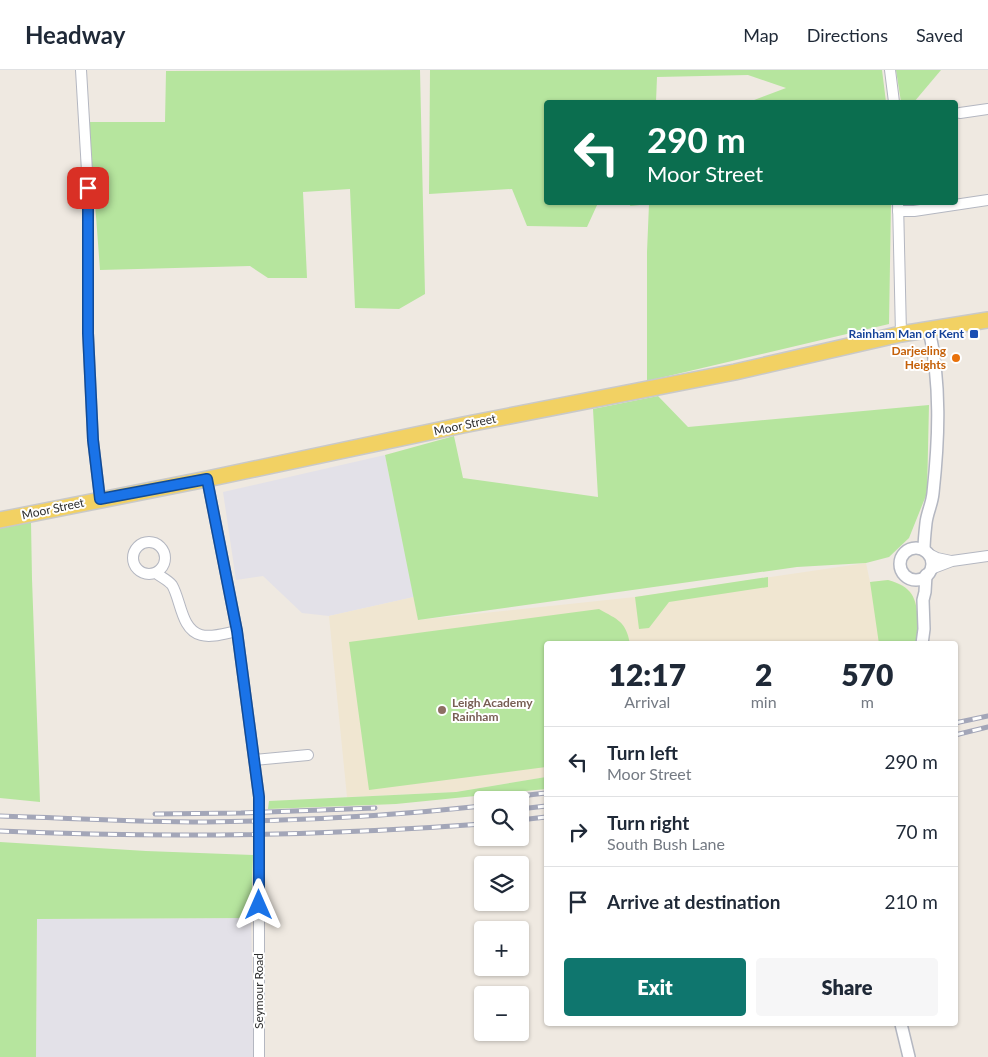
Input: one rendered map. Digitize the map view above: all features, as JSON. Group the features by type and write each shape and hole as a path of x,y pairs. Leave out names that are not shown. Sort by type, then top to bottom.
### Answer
{"main road":[{"name":"Moor Street","path":"0,520 463,425 735,372 901,334 988,320"}],"street":[{"path":"82,70 88,188 88,333 92,430 100,499"},
{"path":"890,70 894,100"},
{"path":"960,113 988,109"},
{"path":"958,204 988,200"},
{"path":"901,334 898,207 914,211 954,205"},
{"path":"922,641 923,600 932,561 926,552 926,522 932,496 936,457 938,389 935,359 929,330"},
{"name":"Seymour Road","path":"207,479 237,631 259,797 259,1057"},
{"path":"923,600 913,580 903,573 900,565 901,558 926,522"},
{"path":"906,551 915,547 937,558 952,561"},
{"path":"913,580 920,579 929,572 952,561 988,556"},
{"path":"156,573 170,583 177,595 186,622 192,630 200,635 211,636 237,631"},
{"path":"254,760 308,755"},
{"path":"901,1026 909,1057"}],"shaded area":[{"path":"385,455 414,597 329,616 302,613 263,576 236,580 223,492"},
{"name":"Leigh Academy Rainham","path":"866,563 870,582 888,580 900,584 911,592 916,603 918,641 544,641 544,777 456,792 347,797 329,616 414,597 418,620 635,597"},
{"path":"251,918 254,1057 36,1057 37,919"}],"green space":[{"path":"420,70 425,294 399,309 355,308 350,189 303,192 307,278 268,278 250,266 100,270 89,122 165,122 166,71"},
{"path":"430,70 882,70 886,100 754,100 786,88 748,75 657,77 656,100 544,100 544,205 597,205 587,227 527,226 512,189 429,194"},
{"path":"896,70 941,70 916,100 901,100"},
{"path":"649,205 891,205 889,324 647,381"},
{"path":"658,396 688,427 929,405 927,493 909,538 889,557 866,563 797,567 418,620 385,455 454,436 463,478 598,497 593,409"},
{"path":"31,522 40,802 0,798 0,528"},
{"path":"768,577 768,587 669,602 649,628 639,629 635,597"},
{"path":"888,580 908,589 916,605 918,641 879,641 870,582"},
{"path":"599,609 620,622 626,630 629,641 544,641 544,767 369,790 349,642"},
{"path":"544,777 544,789 474,791 474,796 396,804 268,809 269,801 456,792"},
{"path":"0,842 253,855 251,918 37,919 36,1057 0,1057"}],"railway":[{"path":"958,722 988,716"},
{"path":"958,734 988,727"},
{"path":"529,795 544,793"},
{"path":"529,808 544,806"},
{"path":"0,816 205,822 310,819 474,807"},
{"path":"155,814 375,808"},
{"path":"529,819 544,817"},
{"path":"0,831 121,835 241,835 474,825"}],"place":[{"name":"Rainham Man of Kent","path":"974,334"},
{"name":"Darjeeling Heights","path":"956,358"},
{"name":"Leigh Academy Rainham","path":"442,710"}],"route":[{"path":"88,188 88,333 93,440 100,499 207,479 237,631 259,797 259,905"}]}
